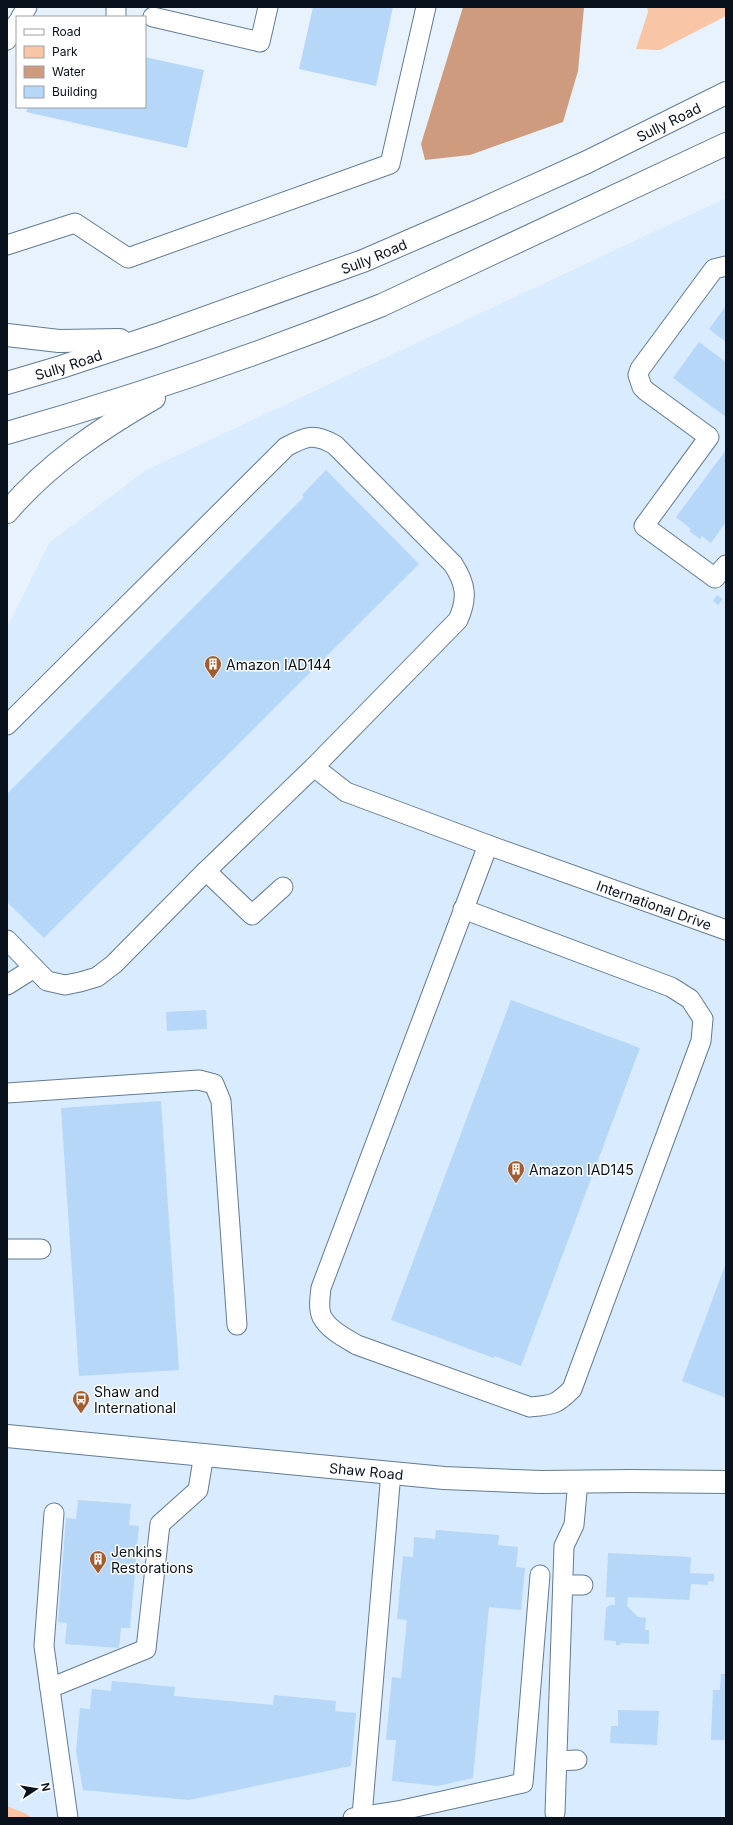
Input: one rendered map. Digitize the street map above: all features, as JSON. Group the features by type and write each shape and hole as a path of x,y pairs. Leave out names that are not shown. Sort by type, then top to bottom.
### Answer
{"main road":[{"name":"Sully Road","path":"7,383 61,367 157,335 363,260 476,212 587,162 726,92"},
{"path":"7,433 113,402 204,371 382,305 726,144"},
{"path":"7,335 59,341 128,340 157,335"},
{"path":"7,512 45,472 81,444 120,418 204,371"},
{"name":"Shaw Road","path":"7,1436 444,1478 541,1482 726,1482"}],"street":[{"path":"22,16 27,7"},
{"path":"150,18 260,42 268,7"},
{"path":"7,245 75,223 128,258 390,164 426,7"},
{"path":"7,40 16,25"},
{"path":"726,266 714,269 640,369 638,375 642,387 646,391 709,437 644,526 715,578 726,565"},
{"path":"7,725 286,447 303,437 315,437 326,440 335,445 453,564 460,575 464,590 464,607 458,620 314,767 206,871 114,964 97,977 65,984 47,981 7,940"},
{"name":"International Drive","path":"314,767 346,792 488,845 726,930"},
{"path":"463,909 671,987 690,999 702,1019 701,1040 572,1389 559,1402 548,1405 530,1407 357,1345 338,1334 322,1317 321,1309 321,1288 463,909 488,845"},
{"path":"206,871 252,915 283,887"},
{"path":"7,985 34,968"},
{"path":"7,1094 199,1080 214,1084 221,1101 237,1325"},
{"path":"7,1249 41,1249"},
{"path":"50,1688 146,1649 160,1524 198,1490 204,1454"},
{"path":"391,1472 357,1817 398,1811 522,1783 540,1575"},
{"path":"555,1813 564,1546 574,1525 578,1481"},
{"path":"54,1513 44,1646 68,1818"},
{"path":"563,1585 583,1586"},
{"path":"557,1761 577,1760"}],"shaded area":[{"path":"726,198 726,1818 31,1818 27,1814 7,1806 7,628 49,543 146,470"}],"green space":[{"path":"647,7 726,7 726,16 660,50 636,49 648,12"},
{"path":"7,1806 27,1814 31,1818 7,1818"}],"water":[{"path":"463,7 584,7 578,71 563,122 470,155 425,160 421,144"}],"building":[{"path":"313,7 393,7 376,86 299,69"},
{"path":"146,57 204,70 187,148 26,112 28,108 146,108"},
{"path":"726,306 726,342 709,329"},
{"path":"699,342 726,362 726,417 673,378"},
{"path":"726,450 726,522 711,543 702,536 700,539 689,531 691,529 676,517"},
{"name":"Amazon IAD144","path":"326,470 419,564 44,938 7,902 7,794 304,497 302,495"},
{"path":"717,595 723,599 718,605 713,601"},
{"name":"Amazon IAD145","path":"511,1000 640,1048 521,1366 495,1356 494,1358 391,1320"},
{"path":"206,1010 207,1029 167,1031 166,1012"},
{"path":"161,1101 179,1370 79,1376 61,1108"},
{"path":"726,1263 726,1398 682,1381"},
{"name":"Jenkins Restorations","path":"78,1500 131,1504 129,1525 139,1526 130,1628 121,1628 119,1648 65,1644 67,1623 58,1622 66,1518 76,1519"},
{"path":"436,1530 499,1535 498,1545 518,1547 516,1567 525,1568 521,1610 489,1607 473,1778 438,1786 392,1781 396,1740 386,1740 392,1677 401,1678 407,1620 397,1619 403,1556 413,1557 414,1537 435,1539"},
{"path":"608,1553 691,1557 690,1573 714,1574 714,1582 708,1581 708,1585 691,1584 689,1600 628,1597 627,1606 638,1617 646,1618 645,1630 649,1630 649,1644 621,1643 620,1645 616,1645 616,1641 604,1640 606,1608 610,1605 615,1605 615,1597 606,1597"},
{"path":"721,1674 726,1674 726,1740 711,1740 713,1690 720,1690"},
{"path":"112,1681 175,1687 174,1696 273,1705 274,1695 336,1701 335,1711 356,1713 351,1766 189,1800 83,1790 76,1751 80,1708 90,1709 92,1689 111,1691"},
{"path":"618,1710 659,1711 657,1745 610,1743 611,1726 618,1726"}],"place":[{"name":"Amazon IAD144","path":"213,679"},
{"name":"Amazon IAD145","path":"516,1184"},
{"name":"Shaw and International","path":"81,1414"},
{"name":"Jenkins Restorations","path":"98,1574"}]}
